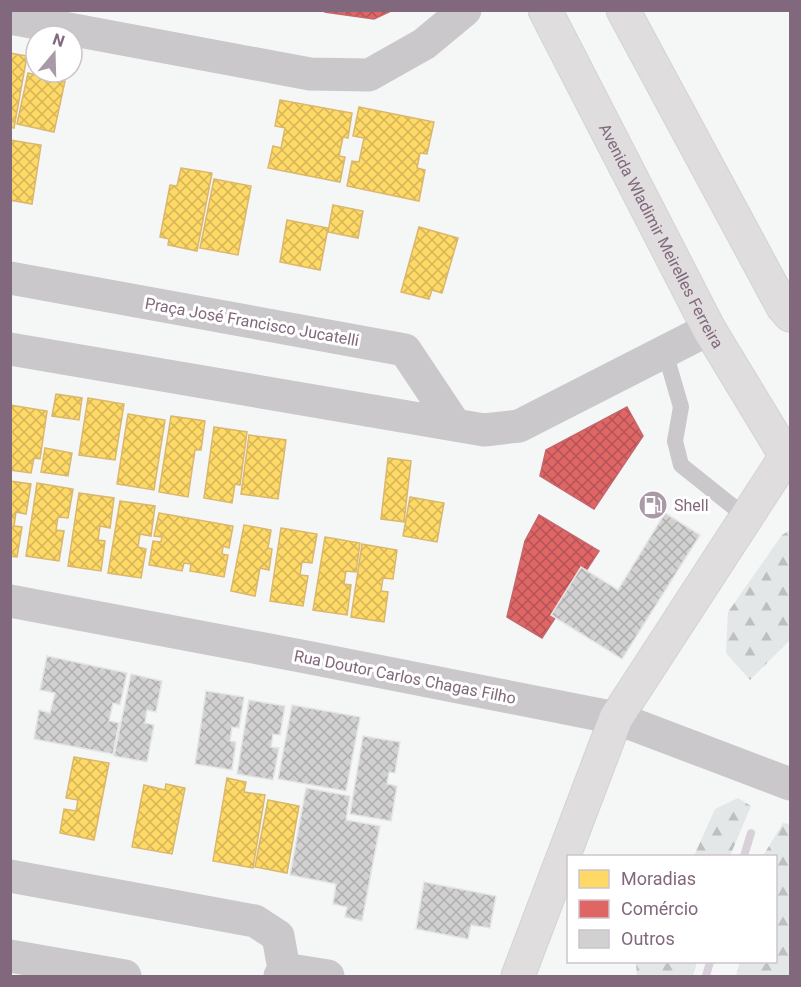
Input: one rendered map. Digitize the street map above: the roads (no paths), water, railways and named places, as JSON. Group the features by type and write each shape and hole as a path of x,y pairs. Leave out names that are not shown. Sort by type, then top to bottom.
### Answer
{"main road":[{"name":"Avenida Wladimir Meirelles Ferreira","path":"545,10 709,329 788,453"},
{"path":"623,10 783,306 790,315"},
{"path":"518,976 616,718 788,453"}],"street":[{"path":"10,18 310,74 369,75 424,44 465,10"},
{"name":"Praça José Francisco Jucatelli","path":"10,278 405,350 455,425"},
{"path":"10,349 484,430 519,426 709,329"},
{"name":"Rua Doutor Carlos Chagas Filho","path":"10,601 616,718 790,784"},
{"path":"10,876 255,921 278,936 282,973 328,976"},
{"path":"10,956 125,976"}],"lane":[{"path":"664,352 681,407 675,441 681,465 746,517"}],"waterway":[{"path":"744,855 751,833"},
{"path":"706,976 710,963"}],"place":[{"name":"Shell","path":"653,505"}]}
